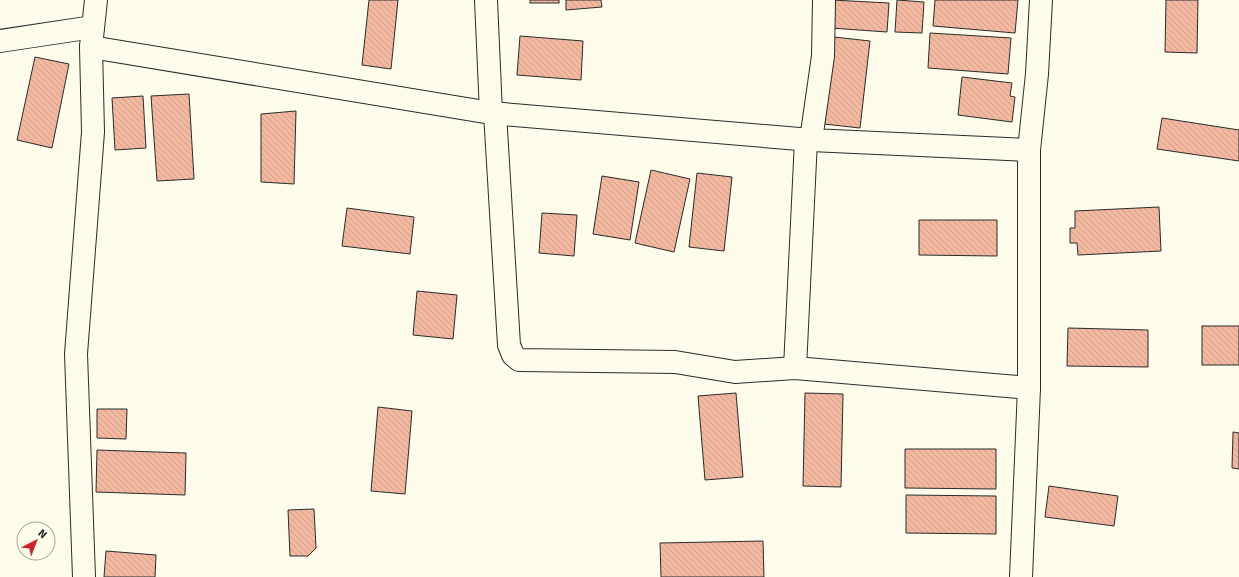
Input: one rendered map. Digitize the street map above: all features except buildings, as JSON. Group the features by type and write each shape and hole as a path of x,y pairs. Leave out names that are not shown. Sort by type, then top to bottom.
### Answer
{"street":[{"path":"84,577 76,354 93,132 92,37 96,0"},
{"path":"486,0 509,345 513,355 519,360 675,362 735,372 795,368 1029,388"},
{"path":"795,368 808,140 823,56 824,0"},
{"path":"1021,577 1029,388 1029,150 1037,74 1040,0"},
{"path":"0,41 92,37 493,113 808,140 1029,150"}]}
